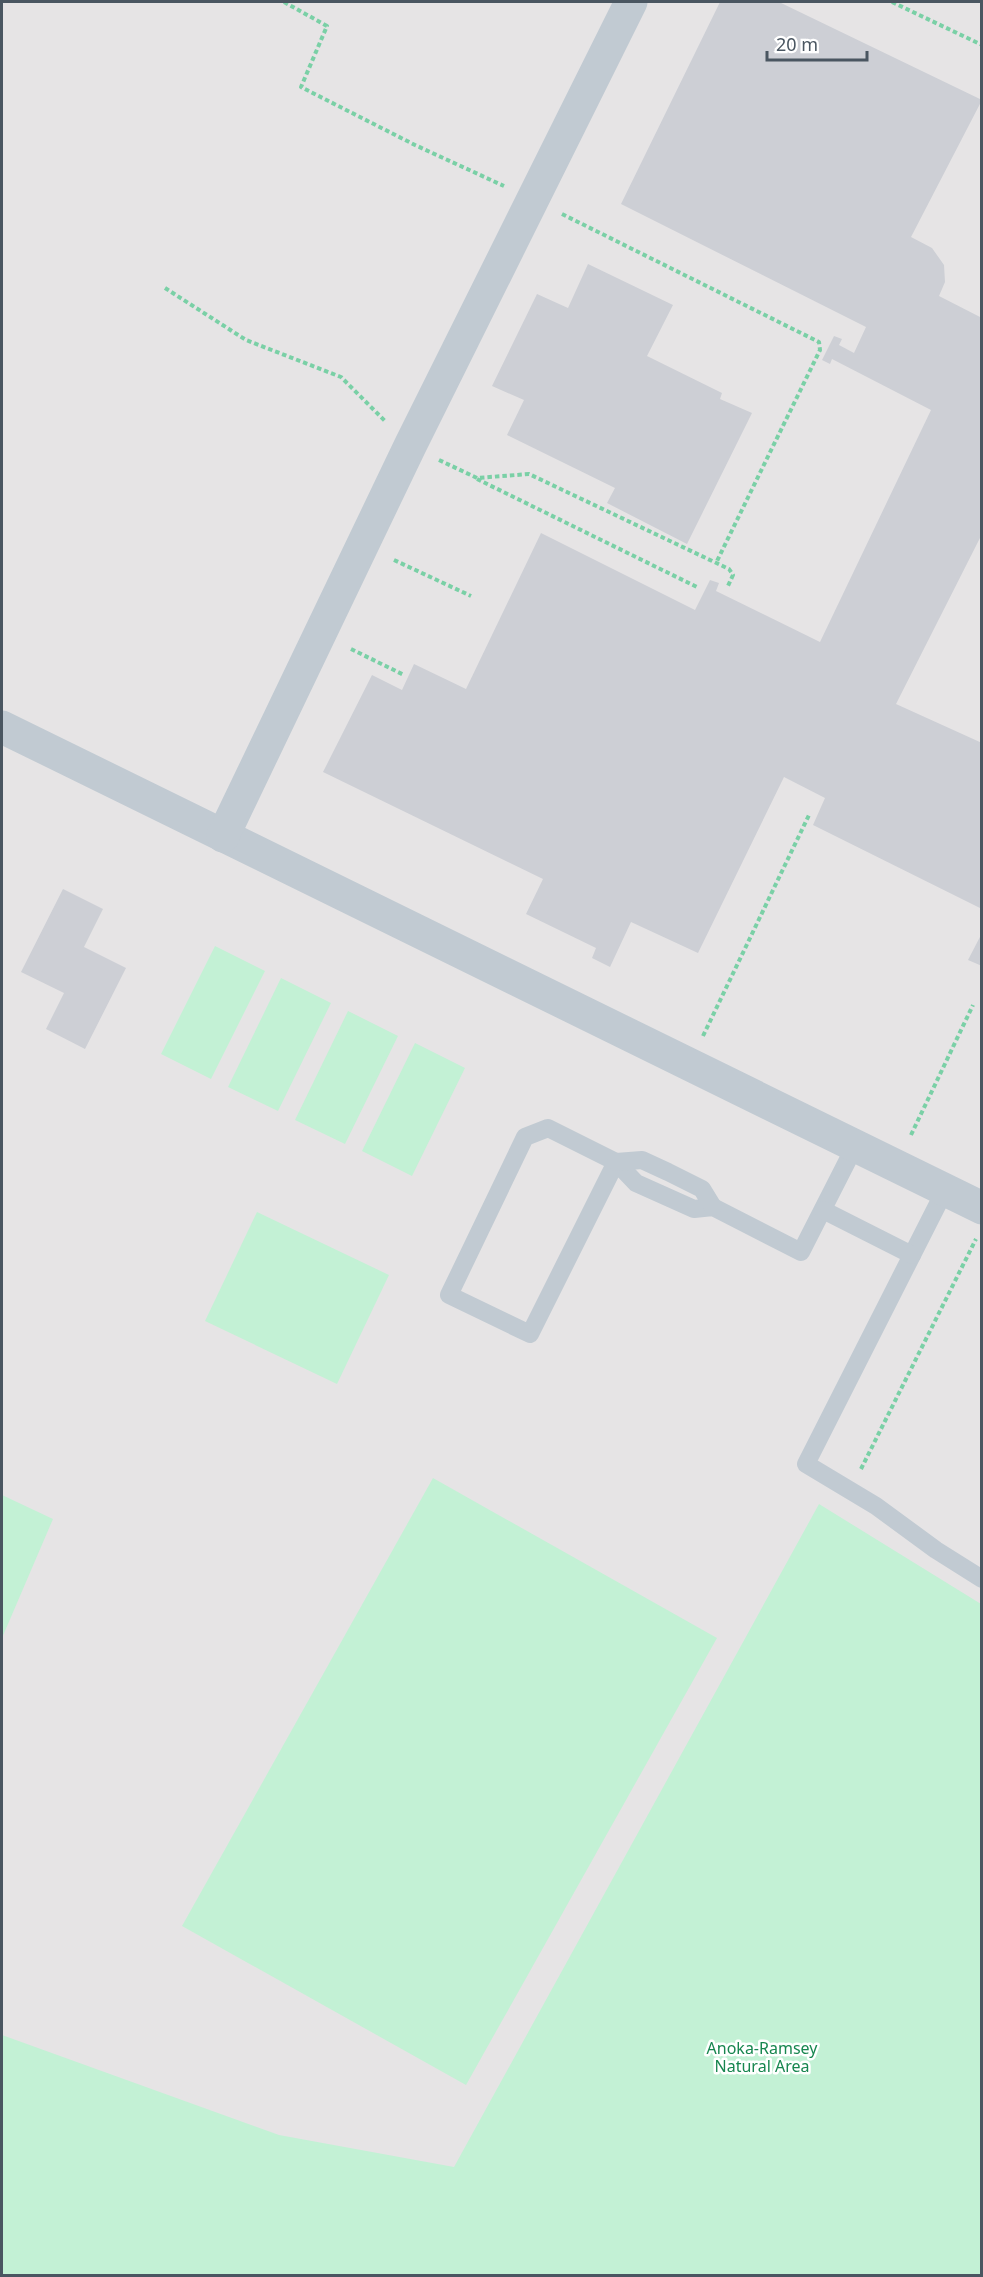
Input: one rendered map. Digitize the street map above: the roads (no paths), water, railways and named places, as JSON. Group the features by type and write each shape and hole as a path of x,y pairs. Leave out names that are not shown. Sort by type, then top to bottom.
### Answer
{"street":[{"path":"223,836 421,452 545,205 630,2"},
{"path":"2,727 945,1190 979,1222"}],"lane":[{"path":"616,1162 530,1334 449,1295 525,1137 548,1128 616,1162 636,1183 694,1209 713,1207 801,1252 855,1146"},
{"path":"945,1190 806,1464 981,1579"},
{"path":"823,1210 912,1255"}],"park label":[{"name":"Anoka-Ramsey Natural Area","path":"762,2057"}]}
